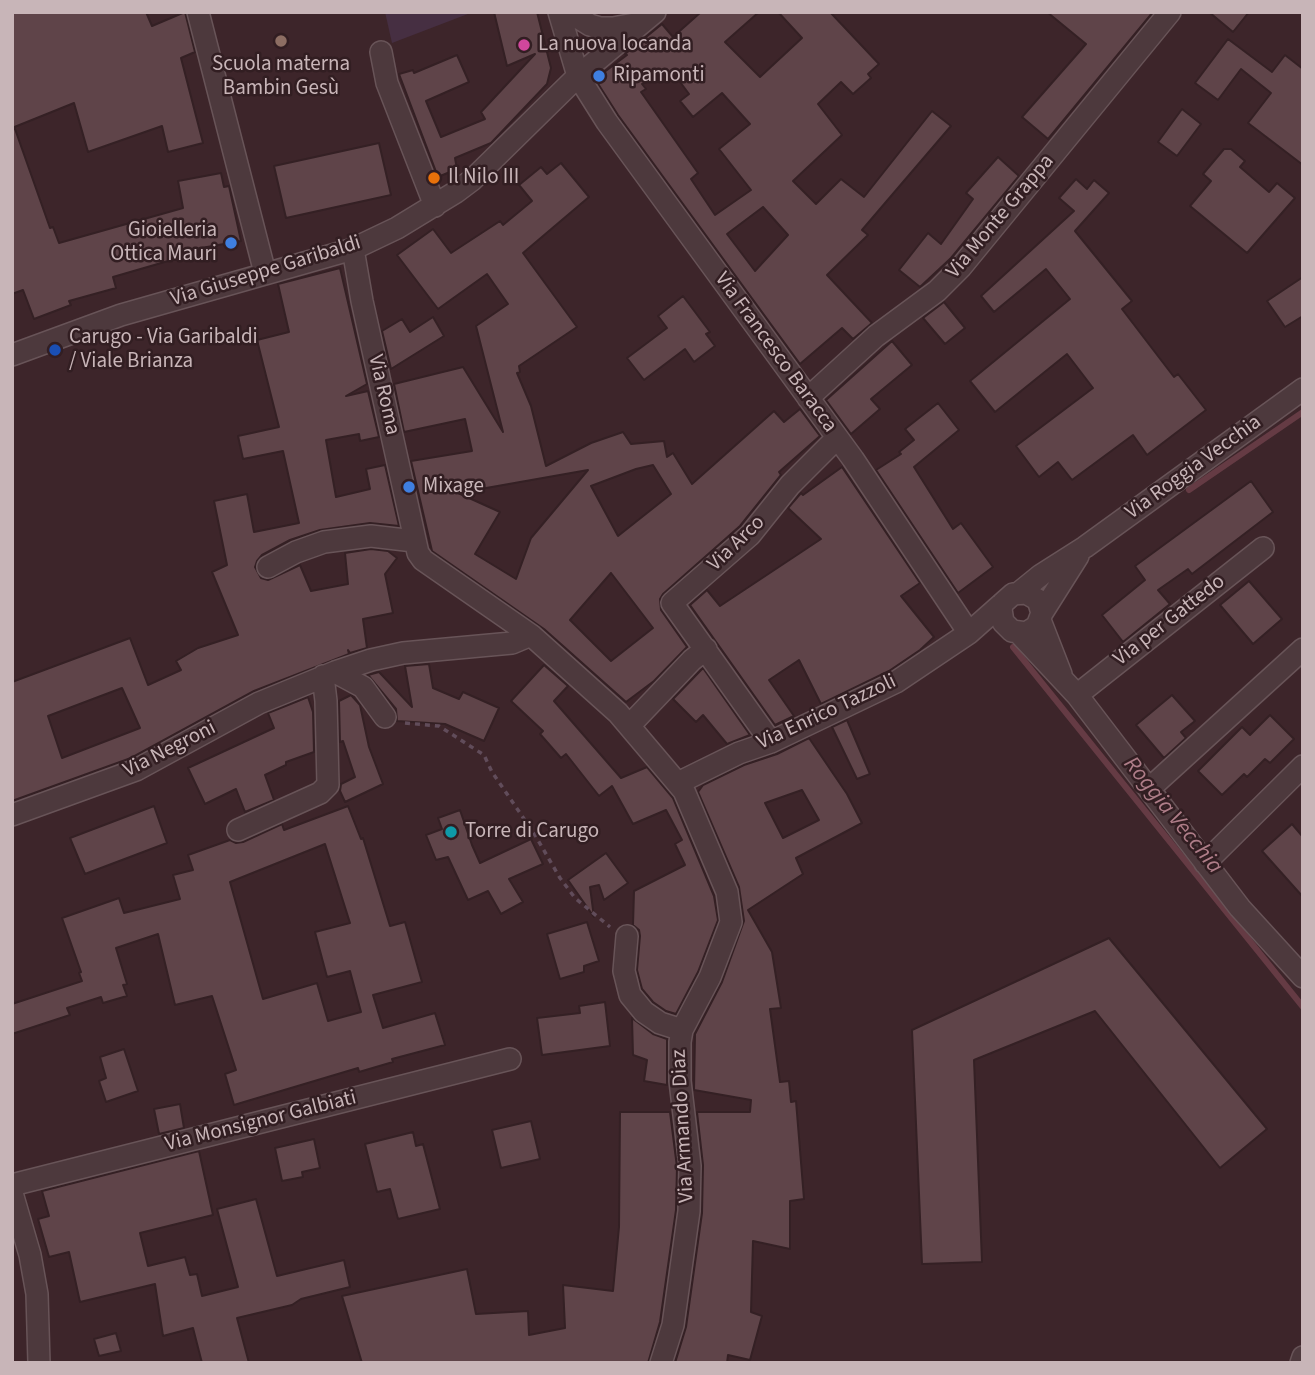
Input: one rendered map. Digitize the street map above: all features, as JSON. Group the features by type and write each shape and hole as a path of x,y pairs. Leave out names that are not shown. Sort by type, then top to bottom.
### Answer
{"street":[{"path":"198,12 265,274"},
{"name":"Via Francesco Baracca","path":"559,12 578,76 607,122 837,438 969,633"},
{"path":"569,12 600,28 613,28 648,18"},
{"name":"Via Monte Grappa","path":"808,398 876,336 951,278 1170,12"},
{"name":"Via Giuseppe Garibaldi","path":"12,355 121,316 353,249 397,228 472,180 578,76 648,18"},
{"path":"381,51 387,83 435,205"},
{"name":"Via Roma","path":"353,249 414,541"},
{"name":"Via Roggia Vecchia","path":"1012,597 1303,389"},
{"name":"Via Arco","path":"706,649 672,603 750,535 790,485 837,438"},
{"path":"268,567 296,552 324,542 371,536 414,541"},
{"name":"Via Armando Diaz","path":"414,541 423,559 531,635 618,713 684,791 727,892 731,922 710,977 682,1030 680,1081 690,1166 689,1211 673,1325 661,1363"},
{"name":"Via Roggia Vecchia","path":"1041,617 1085,547"},
{"name":"Via per Gattedo","path":"1070,687 1263,548"},
{"path":"1070,687 1041,617 1038,600 1033,596 1012,597 1001,609 1003,622 1070,687 1240,908 1303,977"},
{"name":"Via Enrico Tazzoli","path":"678,783 738,753 772,742 896,682 969,633 1012,597"},
{"path":"969,633 1032,630 1041,617"},
{"name":"Via Negroni","path":"12,815 136,770 259,703 329,674 403,653 512,643 531,635"},
{"path":"629,726 692,660 706,649 772,742"},
{"path":"1149,789 1303,649"},
{"path":"238,830 320,793 328,785 326,701 329,674 363,687 385,717"},
{"path":"1205,863 1303,766"},
{"path":"627,936 624,971 630,995 643,1012 660,1023 682,1030"},
{"name":"Via Monsignor Galbiati","path":"12,1185 510,1059"},
{"path":"12,1194 30,1255 37,1294 39,1363"},
{"path":"1301,1363 1303,1357"}],"path":[{"path":"385,717 391,721 388,722 439,726 484,755 492,772 575,898 604,925 627,936"}],"shaded area":[{"path":"385,12 473,12 392,43"}],"building":[{"path":"12,12 146,12 152,26 185,12 195,52 181,58 203,143 168,152 162,126 88,152 74,103 12,128"},
{"path":"494,12 537,12 551,68 547,84 491,143 455,158 457,169 438,177 399,74 413,70 414,73 457,55 469,82 426,101 441,137 485,119 481,112 535,54 507,66"},
{"path":"701,12 759,12 725,42 760,77 802,38 778,12 830,12 879,64 868,74 871,78 853,94 841,82 818,104 842,135 793,181 816,204 841,179 864,197 932,111 951,126 862,230 868,235 827,275 872,323 853,339 842,328 800,364 618,115 595,79 662,24 673,37","holes":["672,71 689,94 680,101 693,117 722,93 750,124 719,149 751,190 715,215 691,179 698,173 641,92 646,89 642,84","763,207 788,235 755,271 727,234"]},
{"path":"1047,12 1153,12 1048,139 1022,117 1086,44"},
{"path":"1209,12 1249,12 1233,32"},
{"path":"1228,39 1272,72 1285,55 1303,69 1303,165 1248,123 1271,93 1241,69 1218,100 1195,83"},
{"path":"1182,109 1201,124 1177,156 1158,142"},
{"path":"12,129 15,129 50,228 53,227 59,243 183,208 178,181 221,173 224,187 229,186 241,241 173,253 175,259 113,277 116,288 69,301 71,305 34,319 23,290 12,294"},
{"path":"379,143 391,195 286,218 274,166"},
{"path":"1224,149 1231,149 1245,161 1240,167 1269,192 1277,183 1295,198 1247,253 1190,206 1211,181 1203,174"},
{"path":"998,157 1019,176 951,258 920,287 899,270 928,233 941,244 973,199 966,193"},
{"path":"561,163 589,197 523,253 577,327 519,366 520,372 517,373 531,406 546,466 591,443 623,432 631,444 664,441 667,457 673,453 692,484 774,411 784,422 800,409 820,436 779,472 781,475 740,526 663,594 660,599 661,610 687,647 654,681 626,702 544,629 432,551 411,461 472,451 465,419 404,432 394,384 463,367 503,432 476,326 508,304 487,274 438,309 397,255 433,229 451,253 500,221 503,225 532,201 519,185 541,167 547,174","holes":["653,465 671,494 618,536 591,486","588,470 531,538 516,579 475,554 500,512 458,493","611,573 653,628 611,661 570,620"]},
{"path":"1076,179 1087,189 1094,180 1109,193 1075,231 1132,301 1122,309 1174,377 1178,374 1206,410 1147,455 1133,435 1072,480 1058,462 1039,477 1016,446 1093,388 1067,354 995,412 970,381 1070,299 1046,269 994,312 981,296 1074,211 1059,198"},
{"path":"340,268 367,384 346,396 368,391 379,437 360,441 359,434 326,440 336,497 370,489 366,469 385,465 399,526 370,523 320,530 290,540 262,555 255,567 261,578 268,580 300,565 311,591 348,584 345,553 371,549 388,551 397,558 385,574 393,613 363,619 367,648 350,653 348,650 349,654 254,691 131,758 12,801 12,682 130,638 148,685 181,670 176,661 198,648 238,635 212,572 227,565 214,501 247,494 254,532 299,523 283,451 243,459 238,436 279,427 257,340 289,332 278,284","holes":["122,688 140,728 62,758 48,716"]},
{"path":"1303,277 1303,316 1285,327 1267,301"},
{"path":"683,296 710,332 706,334 715,346 694,362 685,349 644,380 627,358 667,328 658,316"},
{"path":"944,302 965,328 945,344 923,318"},
{"path":"433,317 444,336 391,369 382,331 402,319 410,332"},
{"path":"892,341 912,365 871,399 880,409 851,434 826,400"},
{"path":"938,403 959,430 914,467 953,529 961,523 993,567 958,593 876,470 901,454 899,452 914,440 905,429"},
{"path":"842,467 920,583 901,596 934,637 889,671 821,704 799,660 769,680 794,716 775,725 690,605 707,590 720,606 821,539 788,508 801,493 803,495"},
{"path":"1251,481 1273,512 1192,574 1188,569 1158,590 1170,604 1123,642 1102,615 1145,580 1135,566"},
{"path":"1249,581 1282,619 1253,644 1220,605"},
{"path":"429,664 433,688 459,699 463,692 499,708 484,741 445,724 397,721 396,709 368,675 379,672 412,707 405,666"},
{"path":"544,665 568,686 554,701 621,778 647,767 673,798 714,896 718,920 698,972 676,1014 653,1002 642,989 637,970 640,936 639,930 633,925 634,891 685,865 675,844 682,840 666,810 633,824 612,786 599,796 566,754 561,758 540,734 543,731 511,701"},
{"path":"703,668 750,735 727,744 703,715 696,722 673,699"},
{"path":"351,695 360,705 369,747 383,784 345,802 340,791 341,784 355,777 343,741 340,742 339,701"},
{"path":"1172,695 1195,721 1181,732 1186,738 1164,758 1136,725"},
{"path":"308,697 313,712 314,752 286,762 286,765 265,775 274,800 245,812 236,789 205,804 188,768 274,728 268,713"},
{"path":"1270,715 1294,739 1270,763 1265,759 1247,777 1244,774 1222,795 1198,771 1242,727 1250,735"},
{"path":"847,720 870,774 857,779 832,727"},
{"path":"809,738 847,794 862,823 796,858 803,874 748,910 772,952 781,1008 770,1009 780,1082 789,1081 791,1102 796,1101 804,1199 790,1201 790,1249 753,1241 751,1312 762,1316 750,1360 728,1355 727,1363 675,1363 686,1327 702,1213 703,1165 697,1112 750,1112 751,1100 694,1090 695,1034 722,982 744,921 739,887 698,792 703,785 744,765 777,754","holes":["802,790 819,820 783,838 765,803"]},
{"path":"154,806 167,843 85,874 70,838"},
{"path":"348,806 361,839 363,838 390,926 405,922 422,982 373,995 383,1028 435,1013 445,1045 392,1059 393,1062 359,1072 358,1068 234,1105 225,1074 236,1070 212,996 175,1005 158,934 116,948 127,984 123,985 127,996 103,1003 101,997 67,1008 70,1015 12,1034 12,1004 82,981 62,918 119,898 124,913 180,899 173,875 193,870 188,855 230,840 243,842 282,824 284,830","holes":["325,844 350,923 315,932 327,977 350,971 361,1012 328,1021 317,983 263,999 230,882"]},
{"path":"460,810 480,863 531,839 543,864 509,879 523,902 501,914 488,891 468,900 448,857 436,860 426,835 442,829 438,818"},
{"path":"1292,824 1303,837 1303,897 1262,851"},
{"path":"606,853 628,883 604,900 599,885 590,887 594,917 568,880"},
{"path":"587,922 599,961 584,966 584,972 560,979 547,934"},
{"path":"1109,938 1267,1129 1220,1168 1095,1011 974,1060 982,1262 922,1264 912,1030"},
{"path":"605,1002 610,1046 542,1055 537,1018 580,1013 579,1006"},
{"path":"632,1018 653,1034 667,1039 667,1085 644,1081 647,1060 633,1055"},
{"path":"124,1049 138,1091 106,1102 99,1081 106,1078 100,1057"},
{"path":"180,1104 184,1128 159,1134 154,1109"},
{"path":"620,1112 670,1112 677,1167 676,1210 660,1322 648,1363 362,1363 342,1296 467,1269 476,1314 528,1311 529,1335 565,1328 563,1285 613,1291 619,1227"},
{"path":"531,1121 540,1159 501,1168 492,1130"},
{"path":"413,1132 416,1146 423,1144 440,1209 398,1219 390,1189 377,1192 365,1144"},
{"path":"314,1139 320,1168 302,1172 303,1177 282,1181 275,1148"},
{"path":"199,1151 213,1215 140,1233 148,1266 185,1257 190,1275 197,1274 202,1296 238,1287 217,1209 256,1199 277,1276 344,1260 350,1287 237,1318 249,1363 202,1363 193,1328 163,1336 155,1284 80,1302 69,1252 49,1257 38,1219 49,1216 42,1191"},
{"path":"116,1333 121,1351 99,1356 94,1339"}],"waterway":[{"name":"Roggia Vecchia","path":"1189,490 1303,412"},
{"name":"Roggia Vecchia","path":"1013,647 1303,1007"}],"place":[{"name":"Scuola materna Bambin Gesù","path":"281,41"},
{"name":"La nuova locanda","path":"524,45"},
{"name":"Ripamonti","path":"599,76"},
{"name":"Il Nilo III","path":"434,178"},
{"name":"Gioielleria Ottica Mauri","path":"231,243"},
{"name":"Carugo - Via Garibaldi / Viale Brianza","path":"55,350"},
{"name":"Mixage","path":"409,487"},
{"name":"Torre di Carugo","path":"451,832"}]}
